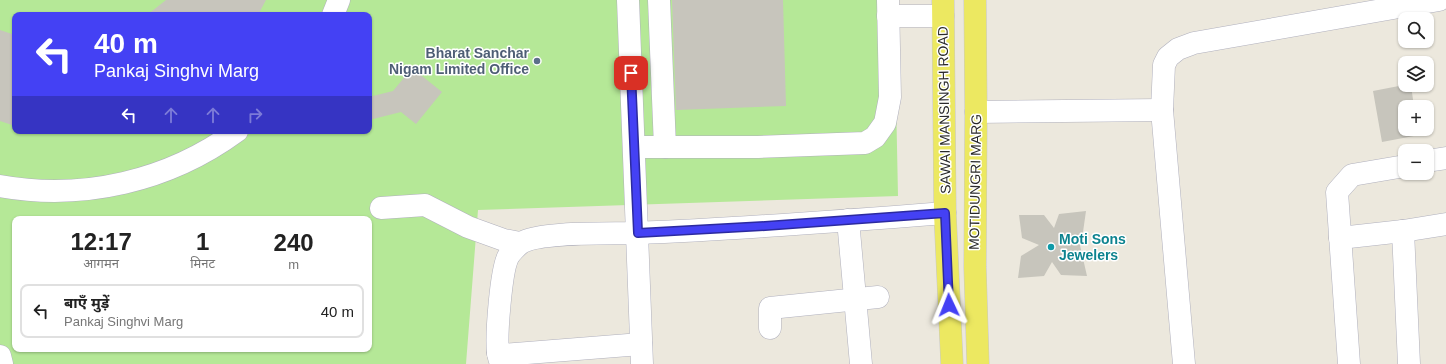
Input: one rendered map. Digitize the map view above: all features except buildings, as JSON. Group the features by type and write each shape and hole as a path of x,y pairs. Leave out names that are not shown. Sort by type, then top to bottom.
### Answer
{"main road":[{"name":"MOTIDUNGRI MARG","path":"975,0 976,112 974,267 978,364"},
{"name":"SAWAI MANSINGH ROAD","path":"943,8 945,213 952,364"}],"street":[{"path":"334,12 340,0"},
{"path":"497,360 502,354 642,354 628,0"},
{"path":"659,0 665,147"},
{"path":"1184,364 1162,110 1164,65 1168,57 1178,49 1194,43 1439,0"},
{"path":"634,147 758,147 865,143 875,137 884,123 890,97 888,8 943,8"},
{"path":"976,112 1162,110"},
{"path":"0,186 35,191 68,191 122,184 155,174 189,160 233,134"},
{"path":"1434,160 1446,158"},
{"path":"1349,364 1337,192 1352,176 1398,167"},
{"path":"382,208 425,205 468,227 520,244"},
{"path":"497,360 502,279 508,256 520,244 531,239 553,236 638,233 945,213"},
{"path":"848,220 861,364"},
{"path":"1340,238 1404,231 1446,224"},
{"path":"1404,231 1409,364"},
{"path":"770,328 770,308 878,297"},
{"path":"0,356 2,364"}],"green space":[{"path":"0,0 894,0 898,196 478,210 466,364 0,364"}],"place":[{"name":"Bharat Sanchar Nigam Limited Office","path":"537,61"},
{"name":"Moti Sons Jewelers","path":"1051,247"}],"route":[{"path":"631,73 638,233 765,226 945,213 949,305"}]}
